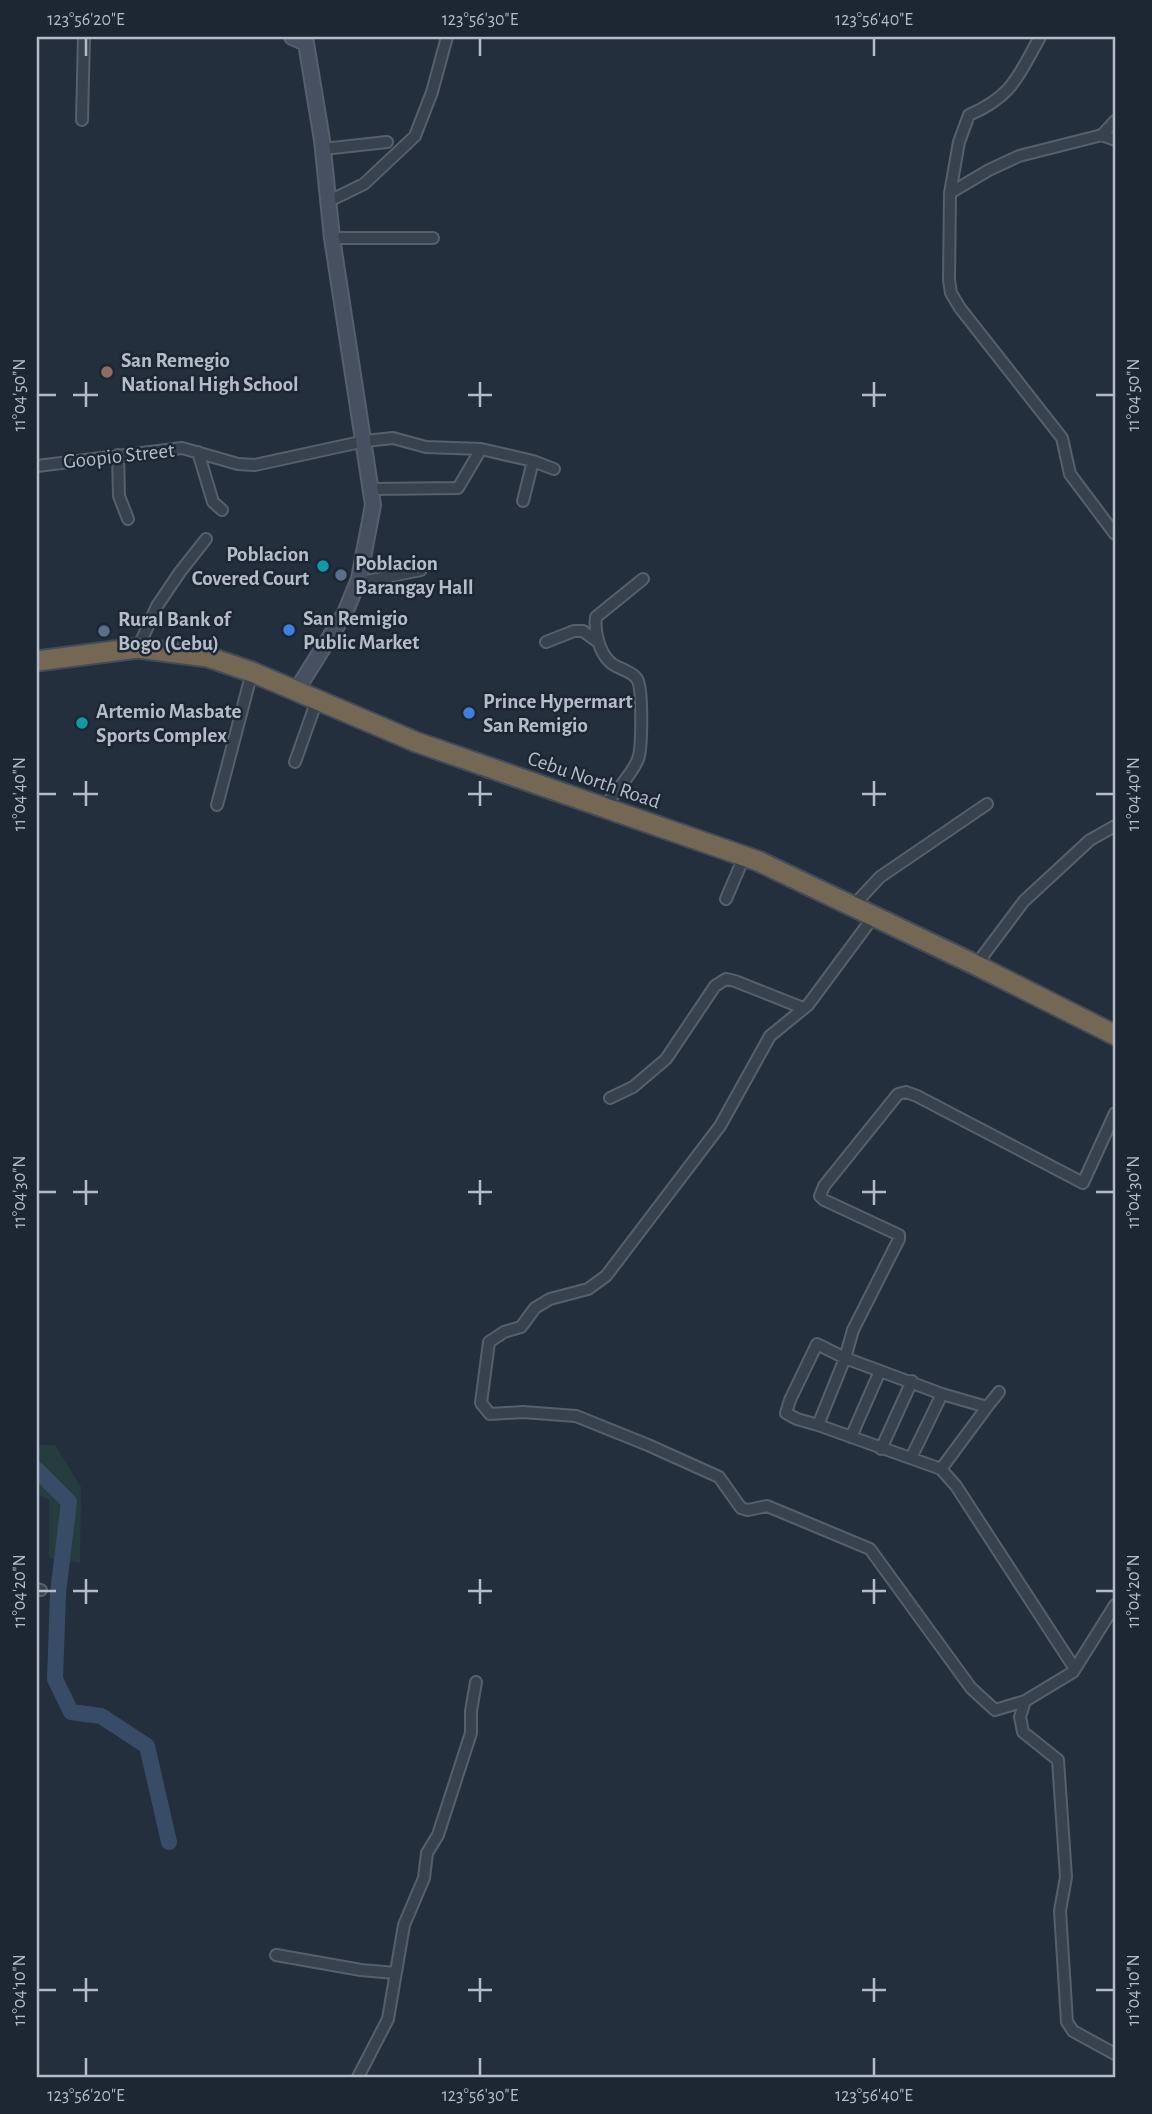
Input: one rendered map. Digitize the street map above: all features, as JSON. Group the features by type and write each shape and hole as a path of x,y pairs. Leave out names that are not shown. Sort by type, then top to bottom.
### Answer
{"highway":[{"name":"Cebu North Road","path":"37,661 138,648 208,657 252,672 416,742 758,861 1115,1034"}],"street":[{"path":"82,120 84,37"},
{"path":"292,37 306,40 323,149 332,238 373,505 357,583 345,613 296,691"},
{"path":"329,201 364,184 415,136 432,92 447,37"},
{"path":"1040,37 1010,89 994,103 969,115 959,142 950,193 949,280 951,293 960,308 1062,438 1070,474 1115,534"},
{"path":"950,193 1019,156 1102,135 1115,121"},
{"path":"1102,135 1115,140"},
{"path":"323,149 387,142"},
{"path":"332,238 433,238"},
{"name":"Goopio Street","path":"37,466 181,447 238,464 255,466 365,441 393,438 426,447 481,449 533,461 554,469"},
{"path":"371,489 458,488 481,449"},
{"path":"198,452 214,502 222,510"},
{"path":"118,455 118,496 128,519"},
{"path":"523,501 533,461"},
{"path":"138,648 157,606 206,540"},
{"path":"357,583 421,570"},
{"path":"603,808 638,759 642,721 638,679 610,663 594,629 596,617 643,579"},
{"path":"547,642 574,631 583,631 598,642"},
{"path":"217,804 252,672"},
{"path":"295,762 317,700"},
{"path":"853,906 880,877 988,804"},
{"path":"976,965 1024,901 1090,841 1115,826"},
{"path":"726,899 744,857"},
{"path":"874,916 803,1009 770,1036 720,1126 606,1276 588,1289 550,1299 535,1308 521,1327 504,1332 489,1342 481,1403 490,1414 523,1412 576,1416 719,1477 741,1508 748,1510 767,1506 870,1549 971,1688 995,1710 1025,1701 1073,1672 1115,1605"},
{"path":"610,1098 633,1087 666,1059 715,986 726,979 803,1009"},
{"path":"818,1425 845,1358 853,1330 897,1244 899,1235 820,1196 824,1186 898,1094 916,1096 1083,1183 1115,1114"},
{"path":"987,1407 942,1394 845,1358 817,1344 786,1413 941,1469 956,1486 1075,1669"},
{"path":"851,1437 880,1371"},
{"path":"881,1449 912,1381"},
{"path":"941,1469 999,1392"},
{"path":"911,1458 942,1394"},
{"path":"359,2077 388,2019 404,1925 424,1878 427,1853 438,1835 471,1733 471,1711 476,1682"},
{"path":"1025,1701 1020,1717 1023,1732 1058,1760 1066,1877 1059,1911 1067,2022 1073,2031 1115,2054"},
{"path":"276,1955 361,1970 395,1973"}],"green space":[{"path":"37,1445 55,1445 81,1487 80,1563 49,1558 49,1500 37,1494"}],"waterway":[{"path":"37,1470 69,1502 58,1593 55,1679 71,1712 101,1716 147,1746 169,1842"}],"place":[{"name":"San Remegio National High School","path":"107,372"},
{"name":"Poblacion Covered Court","path":"323,566"},
{"name":"Poblacion Barangay Hall","path":"341,575"},
{"name":"San Remigio Public Market","path":"289,630"},
{"name":"Rural Bank of Bogo (Cebu)","path":"104,631"},
{"name":"Prince Hypermart San Remigio","path":"469,713"},
{"name":"Artemio Masbate Sports Complex","path":"82,723"}]}
